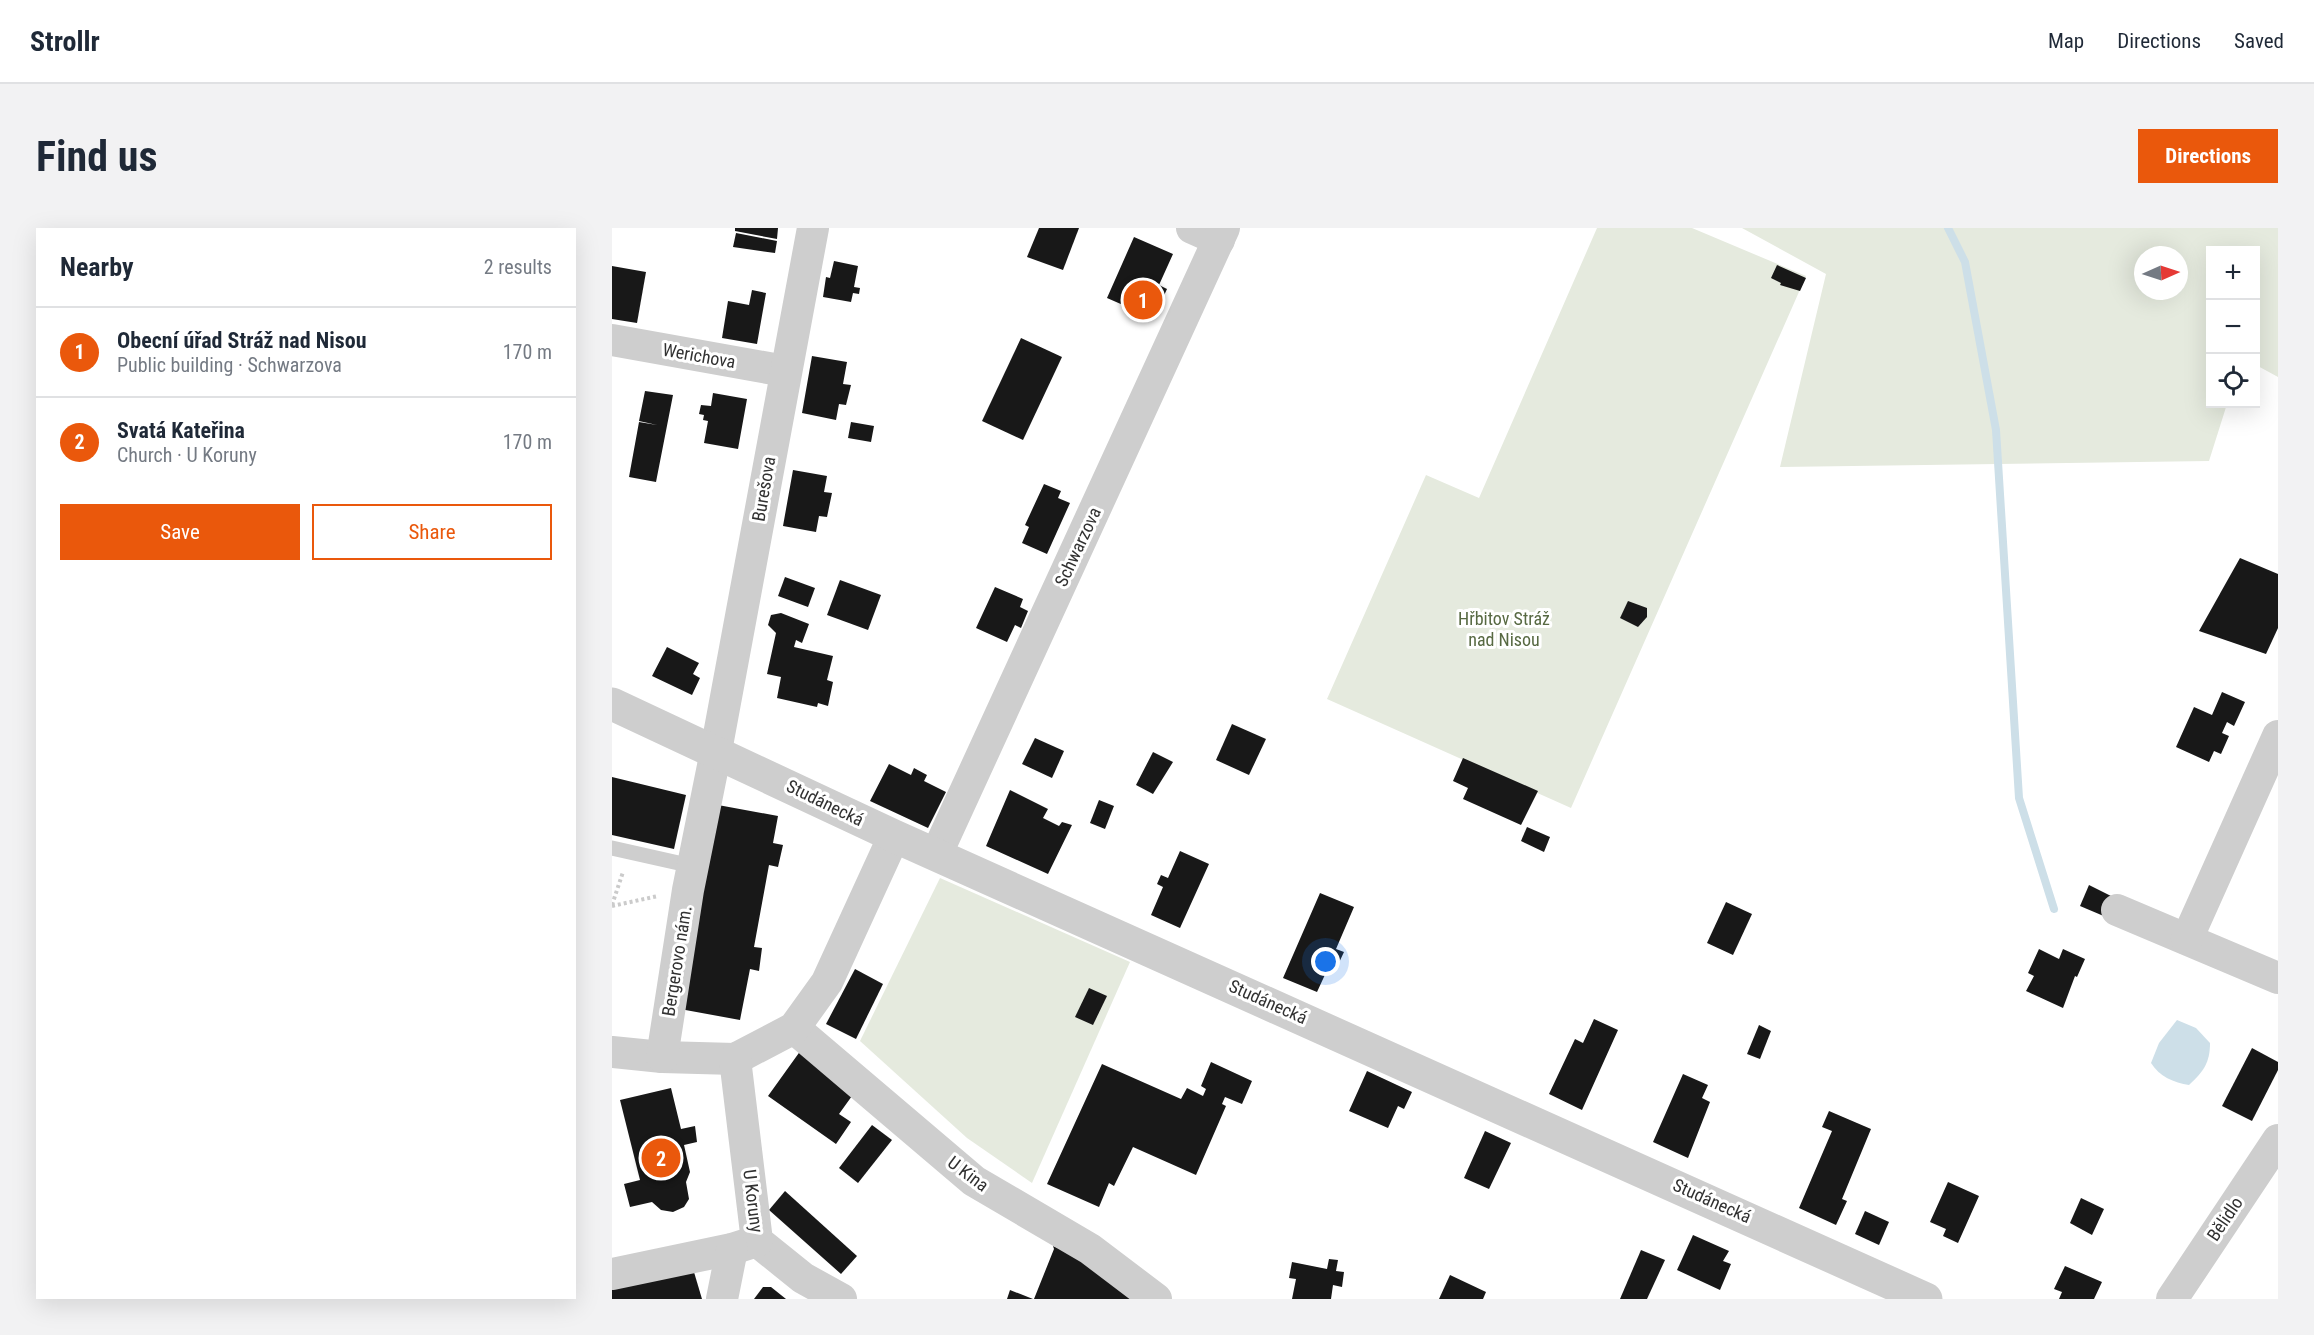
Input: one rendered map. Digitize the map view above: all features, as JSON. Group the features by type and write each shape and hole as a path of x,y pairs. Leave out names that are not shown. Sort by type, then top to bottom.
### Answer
{"street":[{"name":"Burešova","path":"716,751 813,228"},
{"name":"Schwarzova","path":"937,854 1212,232"},
{"name":"Werichova","path":"612,340 785,371"},
{"name":"Studánecká","path":"612,704 894,836 1926,1299"},
{"path":"2187,939 2278,736"},
{"name":"Bergerovo nám.","path":"662,1057 690,878 716,751"},
{"path":"612,1052 662,1057 735,1059 794,1028 827,982 894,836"},
{"path":"2117,910 2278,978"},
{"name":"U Kina","path":"794,1028 974,1181 1090,1249 1156,1299"},
{"name":"U Koruny","path":"735,1059 745,1245 841,1299"},
{"name":"Bělidlo","path":"2172,1299 2278,1140"},
{"path":"612,1274 745,1245"},
{"path":"722,1299 745,1245"}],"lane":[{"path":"612,848 628,851 690,878"}],"path":[{"path":"612,906 628,851"},
{"path":"612,906 690,878"}],"green space":[{"name":"Hřbitov Stráž nad Nisou","path":"1597,228 1692,228 1806,276 1571,808 1327,699 1426,475 1479,498"},
{"path":"1742,228 2278,228 2278,377 2260,367 2260,246 2206,246 2206,408 2226,408 2209,461 1780,467 1826,274"},
{"path":"940,878 1130,962 1032,1183 967,1138 860,1041"}],"shaded area":[{"path":"2177,1020 2196,1028 2210,1043 2205,1067 2189,1085 2167,1078 2151,1063 2159,1043"}],"building":[{"path":"735,228 778,228 777,239 735,231"},
{"path":"1039,228 1079,228 1063,270 1027,257"},
{"path":"736,233 777,241 775,253 733,247"},
{"path":"1134,237 1173,254 1159,285 1167,289 1160,304 1152,301 1146,315 1107,298"},
{"path":"834,261 858,266 854,287 860,288 859,294 853,293 851,302 823,297 826,277 830,278"},
{"path":"1777,265 1806,278 1800,291 1780,285 1781,283 1771,278"},
{"path":"612,266 646,272 637,323 612,319"},
{"path":"752,290 766,293 757,344 722,338 728,301 749,305"},
{"path":"1021,338 1062,357 1023,440 982,421"},
{"path":"812,356 847,362 843,384 851,385 846,405 839,404 836,420 802,413"},
{"path":"645,391 673,395 656,482 629,477 639,422 657,425 639,421"},
{"path":"713,393 747,399 738,449 704,443 708,421 703,420 704,415 699,414 701,405 711,406"},
{"path":"851,422 874,426 871,442 848,438"},
{"path":"793,470 827,476 824,492 832,493 827,517 819,516 816,532 783,526"},
{"path":"1044,484 1061,491 1058,498 1070,503 1047,554 1022,543 1029,527 1025,525"},
{"path":"2240,558 2278,574 2278,628 2266,654 2199,631"},
{"path":"785,577 815,588 808,607 778,596"},
{"path":"840,580 881,595 868,630 827,615"},
{"path":"995,587 1023,599 1020,607 1028,611 1021,628 1015,625 1007,642 976,628"},
{"path":"1628,601 1647,608 1647,617 1638,627 1620,618"},
{"path":"781,613 809,624 802,643 796,640 794,647 833,656 827,680 833,682 828,706 818,703 817,707 777,698 781,677 767,674 776,633 768,625 771,615"},
{"path":"667,647 699,663 693,674 700,678 692,695 652,676"},
{"path":"2222,692 2245,702 2234,726 2227,722 2222,733 2229,736 2221,754 2214,751 2209,762 2176,747 2194,707 2212,715"},
{"path":"1232,724 1266,739 1249,775 1216,760"},
{"path":"1035,738 1064,751 1052,778 1022,764"},
{"path":"1153,752 1173,762 1153,794 1136,785"},
{"path":"1463,758 1538,791 1521,825 1463,799 1468,788 1453,781"},
{"path":"889,764 911,775 914,768 927,775 924,781 946,792 928,828 870,801"},
{"path":"612,777 686,795 674,849 612,835"},
{"path":"1010,790 1048,809 1043,818 1059,826 1062,822 1072,825 1048,874 986,846"},
{"path":"1099,800 1114,806 1105,829 1090,823"},
{"path":"718,805 778,816 773,843 783,845 778,867 769,865 754,947 762,948 759,971 750,969 740,1020 680,1009"},
{"path":"1527,827 1550,837 1544,852 1521,841"},
{"path":"1180,851 1209,864 1180,928 1151,915 1163,887 1157,884 1161,875 1168,878"},
{"path":"2089,885 2115,898 2106,917 2080,906"},
{"path":"1320,893 1354,907 1336,949 1344,952 1336,969 1329,966 1317,992 1283,978"},
{"path":"1726,902 1752,914 1733,955 1707,943"},
{"path":"2039,949 2059,959 2063,949 2085,959 2077,977 2075,976 2063,1008 2026,991 2034,976 2028,973"},
{"path":"855,969 883,984 856,1039 826,1024"},
{"path":"1089,988 1107,996 1093,1025 1075,1017"},
{"path":"1594,1019 1618,1030 1582,1110 1549,1094 1575,1039 1583,1043"},
{"path":"1759,1025 1771,1031 1760,1059 1747,1054"},
{"path":"2252,1048 2278,1062 2278,1070 2252,1121 2222,1106"},
{"path":"801,1050 857,1089 839,1114 851,1122 836,1144 768,1096"},
{"path":"1211,1062 1252,1081 1242,1104 1225,1097 1222,1104 1226,1106 1196,1175 1133,1147 1114,1186 1109,1183 1099,1207 1047,1184 1102,1064 1181,1099 1187,1088 1203,1096 1206,1089 1201,1086"},
{"path":"1367,1071 1412,1092 1404,1109 1398,1106 1388,1128 1349,1111"},
{"path":"1683,1074 1708,1085 1702,1098 1710,1102 1688,1158 1653,1142"},
{"path":"671,1088 681,1129 695,1126 697,1142 684,1145 690,1172 686,1182 689,1199 684,1207 673,1212 661,1210 652,1202 630,1207 624,1184 640,1180 620,1100"},
{"path":"1829,1111 1871,1129 1842,1199 1847,1201 1836,1225 1799,1208 1832,1131 1822,1127"},
{"path":"872,1125 892,1140 858,1183 839,1168"},
{"path":"1485,1131 1511,1143 1489,1189 1464,1178"},
{"path":"1948,1182 1979,1196 1958,1243 1943,1236 1946,1229 1930,1222"},
{"path":"785,1191 857,1256 841,1274 769,1210"},
{"path":"2081,1198 2104,1209 2092,1235 2070,1223"},
{"path":"1865,1211 1889,1222 1879,1245 1855,1234"},
{"path":"1693,1235 1729,1251 1723,1261 1731,1264 1720,1290 1677,1270"},
{"path":"1053,1246 1076,1256 1135,1299 1034,1299 1054,1249"},
{"path":"1641,1250 1665,1260 1647,1299 1620,1299"},
{"path":"1329,1259 1338,1260 1336,1271 1344,1272 1342,1287 1333,1285 1331,1299 1292,1299 1296,1279 1289,1278 1292,1262 1327,1269"},
{"path":"691,1262 702,1299 612,1299 612,1285"},
{"path":"2065,1266 2102,1282 2094,1299 2059,1299 2062,1292 2054,1289"},
{"path":"1450,1275 1486,1292 1483,1299 1439,1299"},
{"path":"763,1287 771,1287 786,1299 754,1299"},
{"path":"1010,1290 1033,1299 1007,1299"}],"waterway":[{"path":"1948,228 1965,262 1996,430 2019,798 2054,909"}],"place":[{"name":"Obecní úřad Stráž nad Nisou","path":"1143,300"},
{"name":"Svatá Kateřina","path":"661,1158"}]}
